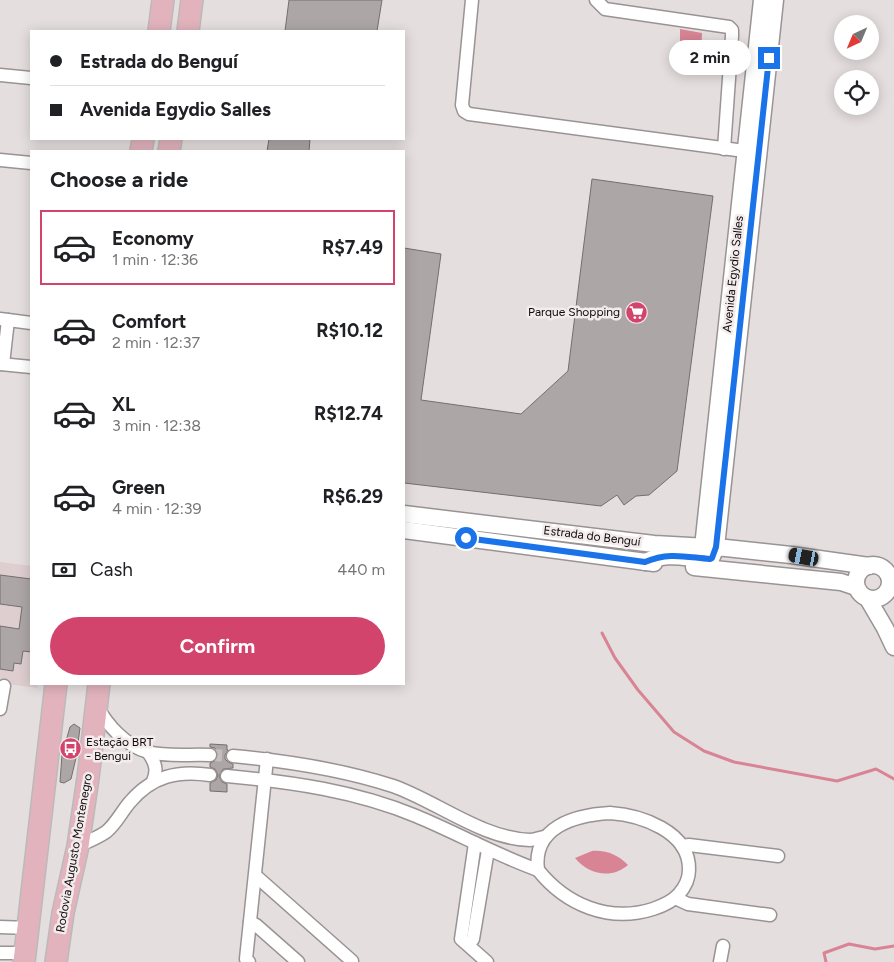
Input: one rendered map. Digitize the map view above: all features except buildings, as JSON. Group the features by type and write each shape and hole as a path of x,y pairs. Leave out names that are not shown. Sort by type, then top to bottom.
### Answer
{"main road":[{"path":"159,30 164,0"},
{"path":"188,30 192,0"},
{"path":"25,958 30,928 36,848 56,685"},
{"name":"Rodovia Augusto Montenegro","path":"56,962 63,914 78,846 98,694"}],"street":[{"path":"472,0 462,105 464,111 469,114 737,150"},
{"path":"596,0 606,9 729,27 732,30 724,149"},
{"name":"Avenida Egydio Salles","path":"709,547 762,0"},
{"name":"Avenida Egydio Salles","path":"709,547 775,0"},
{"path":"0,75 30,78"},
{"path":"0,160 30,164"},
{"path":"30,323 4,319 1,364 30,368"},
{"name":"Estrada do Benguí","path":"405,514 645,562 841,582 856,587"},
{"name":"Estrada do Benguí","path":"405,530 709,547 792,555 869,566"},
{"path":"645,562 669,555 711,559 709,547"},
{"path":"869,566 880,567 891,577 889,585 876,597 859,592 856,587 857,576 860,571 869,566"},
{"path":"876,597 885,628 894,647"},
{"path":"0,709 4,686"},
{"path":"98,694 102,716 111,727 126,740 148,752 210,755"},
{"path":"78,846 107,831 131,801 153,781 156,775 156,768 154,760 148,752"},
{"path":"193,773 195,754"},
{"path":"227,776 265,779 324,788 417,816 488,850 538,870 564,896 598,911 622,914 658,907 675,898 684,888 689,874 688,860 682,846 665,831 633,816 610,813 575,819 544,837 531,840 497,834 394,787 330,769 233,756"},
{"path":"247,961 267,760"},
{"path":"153,781 168,776 193,773 210,775"},
{"path":"388,806 394,787"},
{"path":"417,816 421,799"},
{"path":"538,870 538,850 544,837"},
{"path":"475,843 473,939 469,944 486,962"},
{"path":"682,846 688,845 778,856"},
{"path":"473,902 488,850"},
{"path":"256,876 352,961"},
{"path":"675,898 688,904 770,916"},
{"path":"250,922 256,924 298,962"},
{"path":"0,927 30,928"},
{"path":"720,962 723,946"},
{"path":"0,953 25,958"}],"shaded area":[{"path":"680,29 702,33 701,56 680,53"},
{"path":"0,562 30,566 30,685 38,685 37,688 0,683"},
{"path":"592,851 603,851 612,854 628,865 621,870 607,874 586,868 575,858"}],"waterway":[{"path":"602,633 615,658 638,690 674,732 704,751 734,762 837,781 876,769 894,779"},
{"path":"826,962 824,953 849,944 875,949 894,946"}],"tunnel":[{"path":"210,755 233,756"}],"place":[{"name":"Parque Shopping","path":"636,312"},
{"name":"Estação BRT - Bengui","path":"70,749"}],"route":[{"path":"466,538 645,562 669,555 712,558 716,547 769,58"}]}
